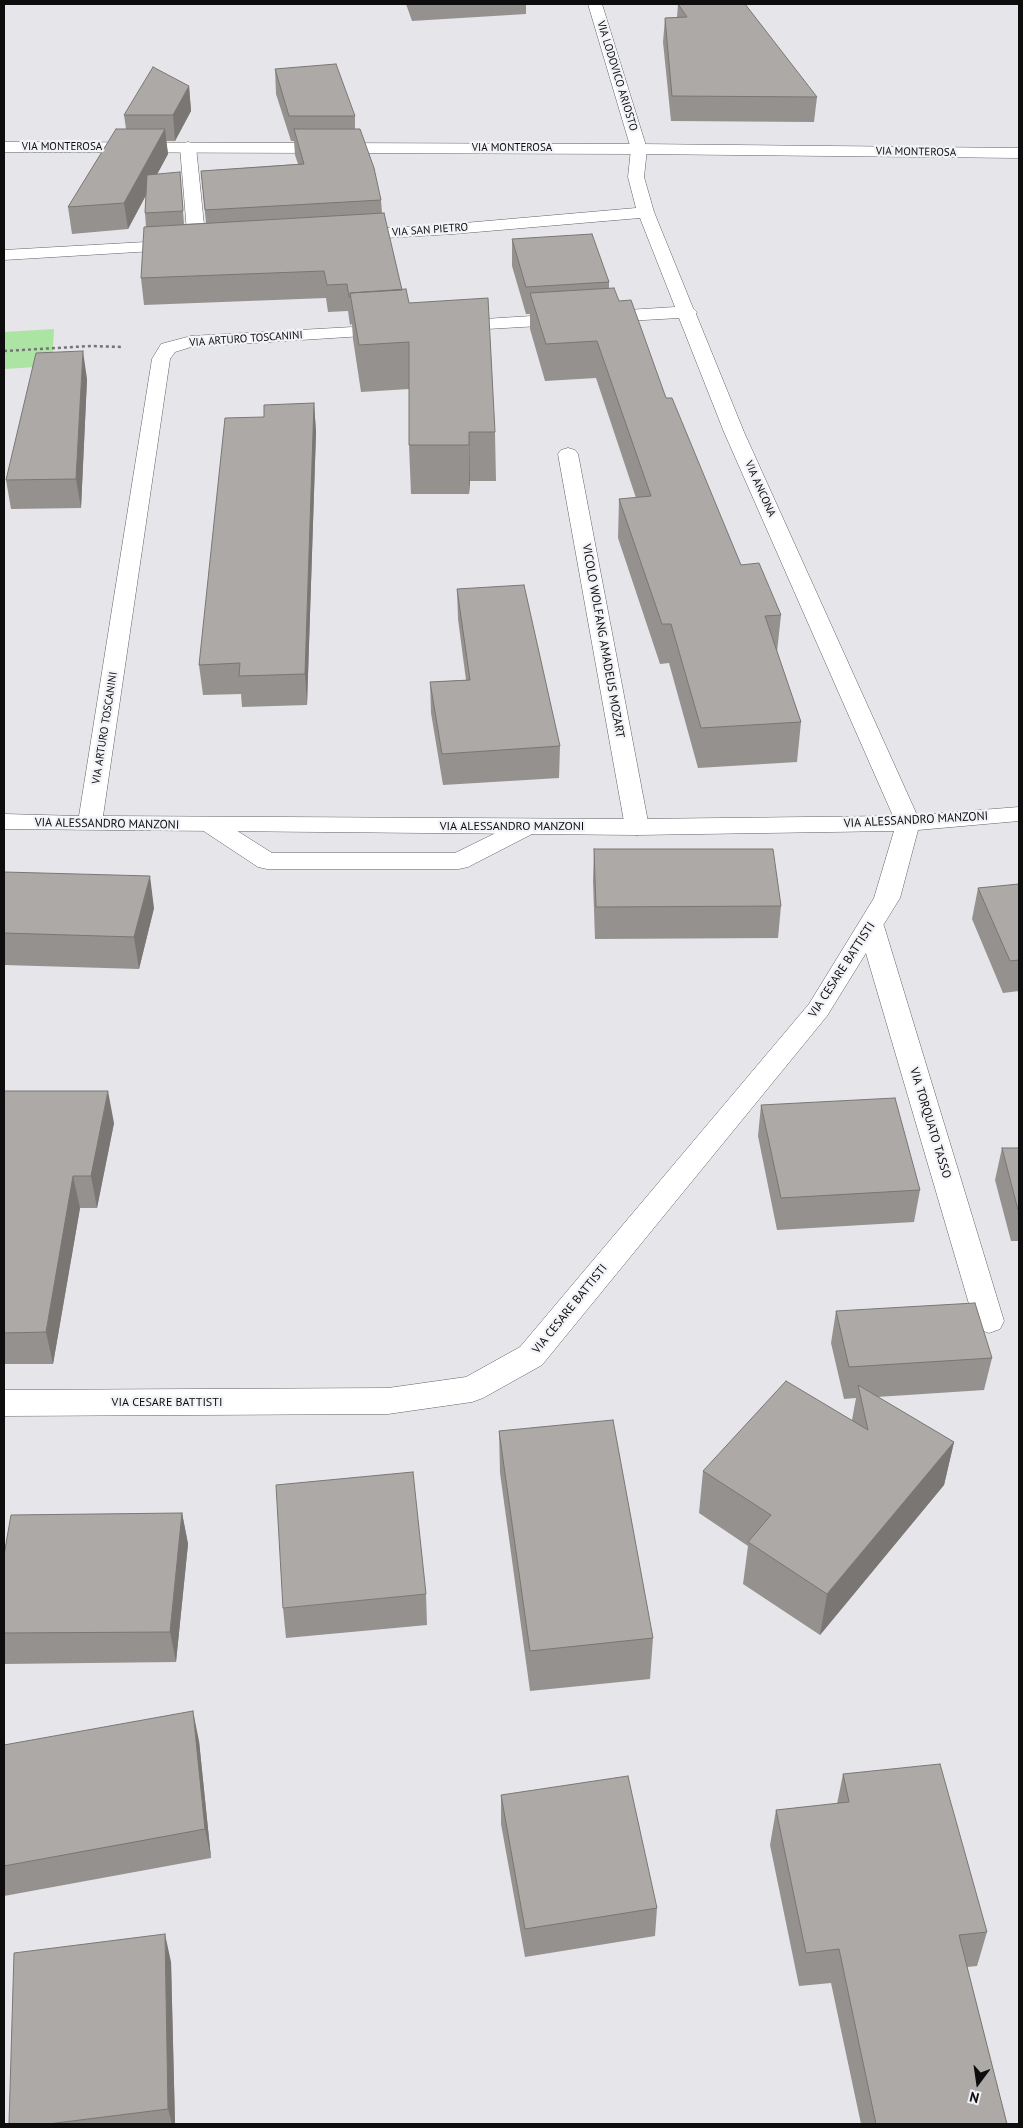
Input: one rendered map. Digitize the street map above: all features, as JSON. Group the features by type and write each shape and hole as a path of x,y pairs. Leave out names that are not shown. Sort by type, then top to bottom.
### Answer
{"street":[{"name":"VIA LODOVICO ARIOSTO","path":"595,4 639,149"},
{"name":"VIA MONTEROSA","path":"4,147 1019,152"},
{"path":"188,147 197,244"},
{"name":"VIA ANCONA","path":"639,149 636,177 646,212 688,312 734,432 908,822"},
{"name":"VIA SAN PIETRO","path":"335,236 462,229 646,212"},
{"path":"4,255 217,243"},
{"path":"429,327 688,312"},
{"name":"VIA ARTURO TOSCANINI","path":"90,824 161,359 168,348 191,342 409,328"},
{"name":"VICOLO WOLFANG AMADEUS MOZART","path":"568,454 637,827"},
{"name":"VIA ALESSANDRO MANZONI","path":"4,822 637,827 908,822 1019,814"},
{"name":"VIA CESARE BATTISTI","path":"4,1404 388,1401 472,1389 531,1356 818,1010 872,926 887,898 908,822"},
{"path":"211,825 267,861 459,861 527,827"},
{"name":"VIA TORQUATO TASSO","path":"872,926 990,1321"}],"path":[{"path":"4,351 91,346 168,348"}],"green space":[{"path":"54,329 52,366 4,369 4,332"}],"building":[{"path":"678,4 745,4 817,97 672,96 665,18 687,17"},
{"path":"336,64 355,116 289,116 275,69"},
{"path":"153,67 189,86 173,115 124,115"},
{"path":"116,129 165,129 124,203 68,207"},
{"path":"294,129 360,129 374,168 381,200 205,210 201,171 304,164"},
{"path":"180,172 183,211 145,213 147,175"},
{"path":"384,213 402,290 350,293 349,297 347,284 327,285 324,271 141,278 144,227"},
{"path":"592,234 609,282 526,287 512,239"},
{"path":"614,288 619,301 631,300 666,398 672,398 741,565 759,563 781,615 765,616 801,722 701,728 671,624 662,624 619,499 651,496 597,341 546,344 530,293"},
{"path":"406,289 409,303 488,298 495,432 469,432 469,445 409,445 409,342 359,345 350,293"},
{"path":"83,351 76,479 6,480 36,353"},
{"path":"314,403 305,674 239,676 240,663 199,665 225,418 264,417 264,405"},
{"path":"524,585 560,746 442,754 430,682 470,680 457,589"},
{"path":"594,849 773,849 781,906 596,907"},
{"path":"4,872 150,876 134,937 4,933"},
{"path":"1019,884 1019,960 1010,961 978,888"},
{"path":"4,1091 108,1091 91,1176 73,1176 46,1332 4,1333"},
{"path":"895,1098 920,1190 781,1198 761,1105"},
{"path":"1002,1148 1019,1148 1019,1210 1018,1210"},
{"path":"975,1303 992,1358 849,1367 836,1311"},
{"path":"786,1381 868,1430 858,1385 954,1442 827,1594 748,1542 771,1515 703,1471"},
{"path":"613,1420 653,1638 530,1651 499,1431"},
{"path":"413,1472 426,1594 283,1608 276,1485"},
{"path":"182,1513 170,1632 4,1633 4,1555 11,1515"},
{"path":"193,1711 205,1829 4,1866 4,1745"},
{"path":"940,1764 987,1932 959,1935 1007,2124 876,2124 839,1949 806,1953 776,1810 849,1802 843,1774"},
{"path":"628,1776 657,1908 525,1929 501,1795"},
{"path":"165,1934 168,2109 48,2124 9,2124 14,1953"}]}
